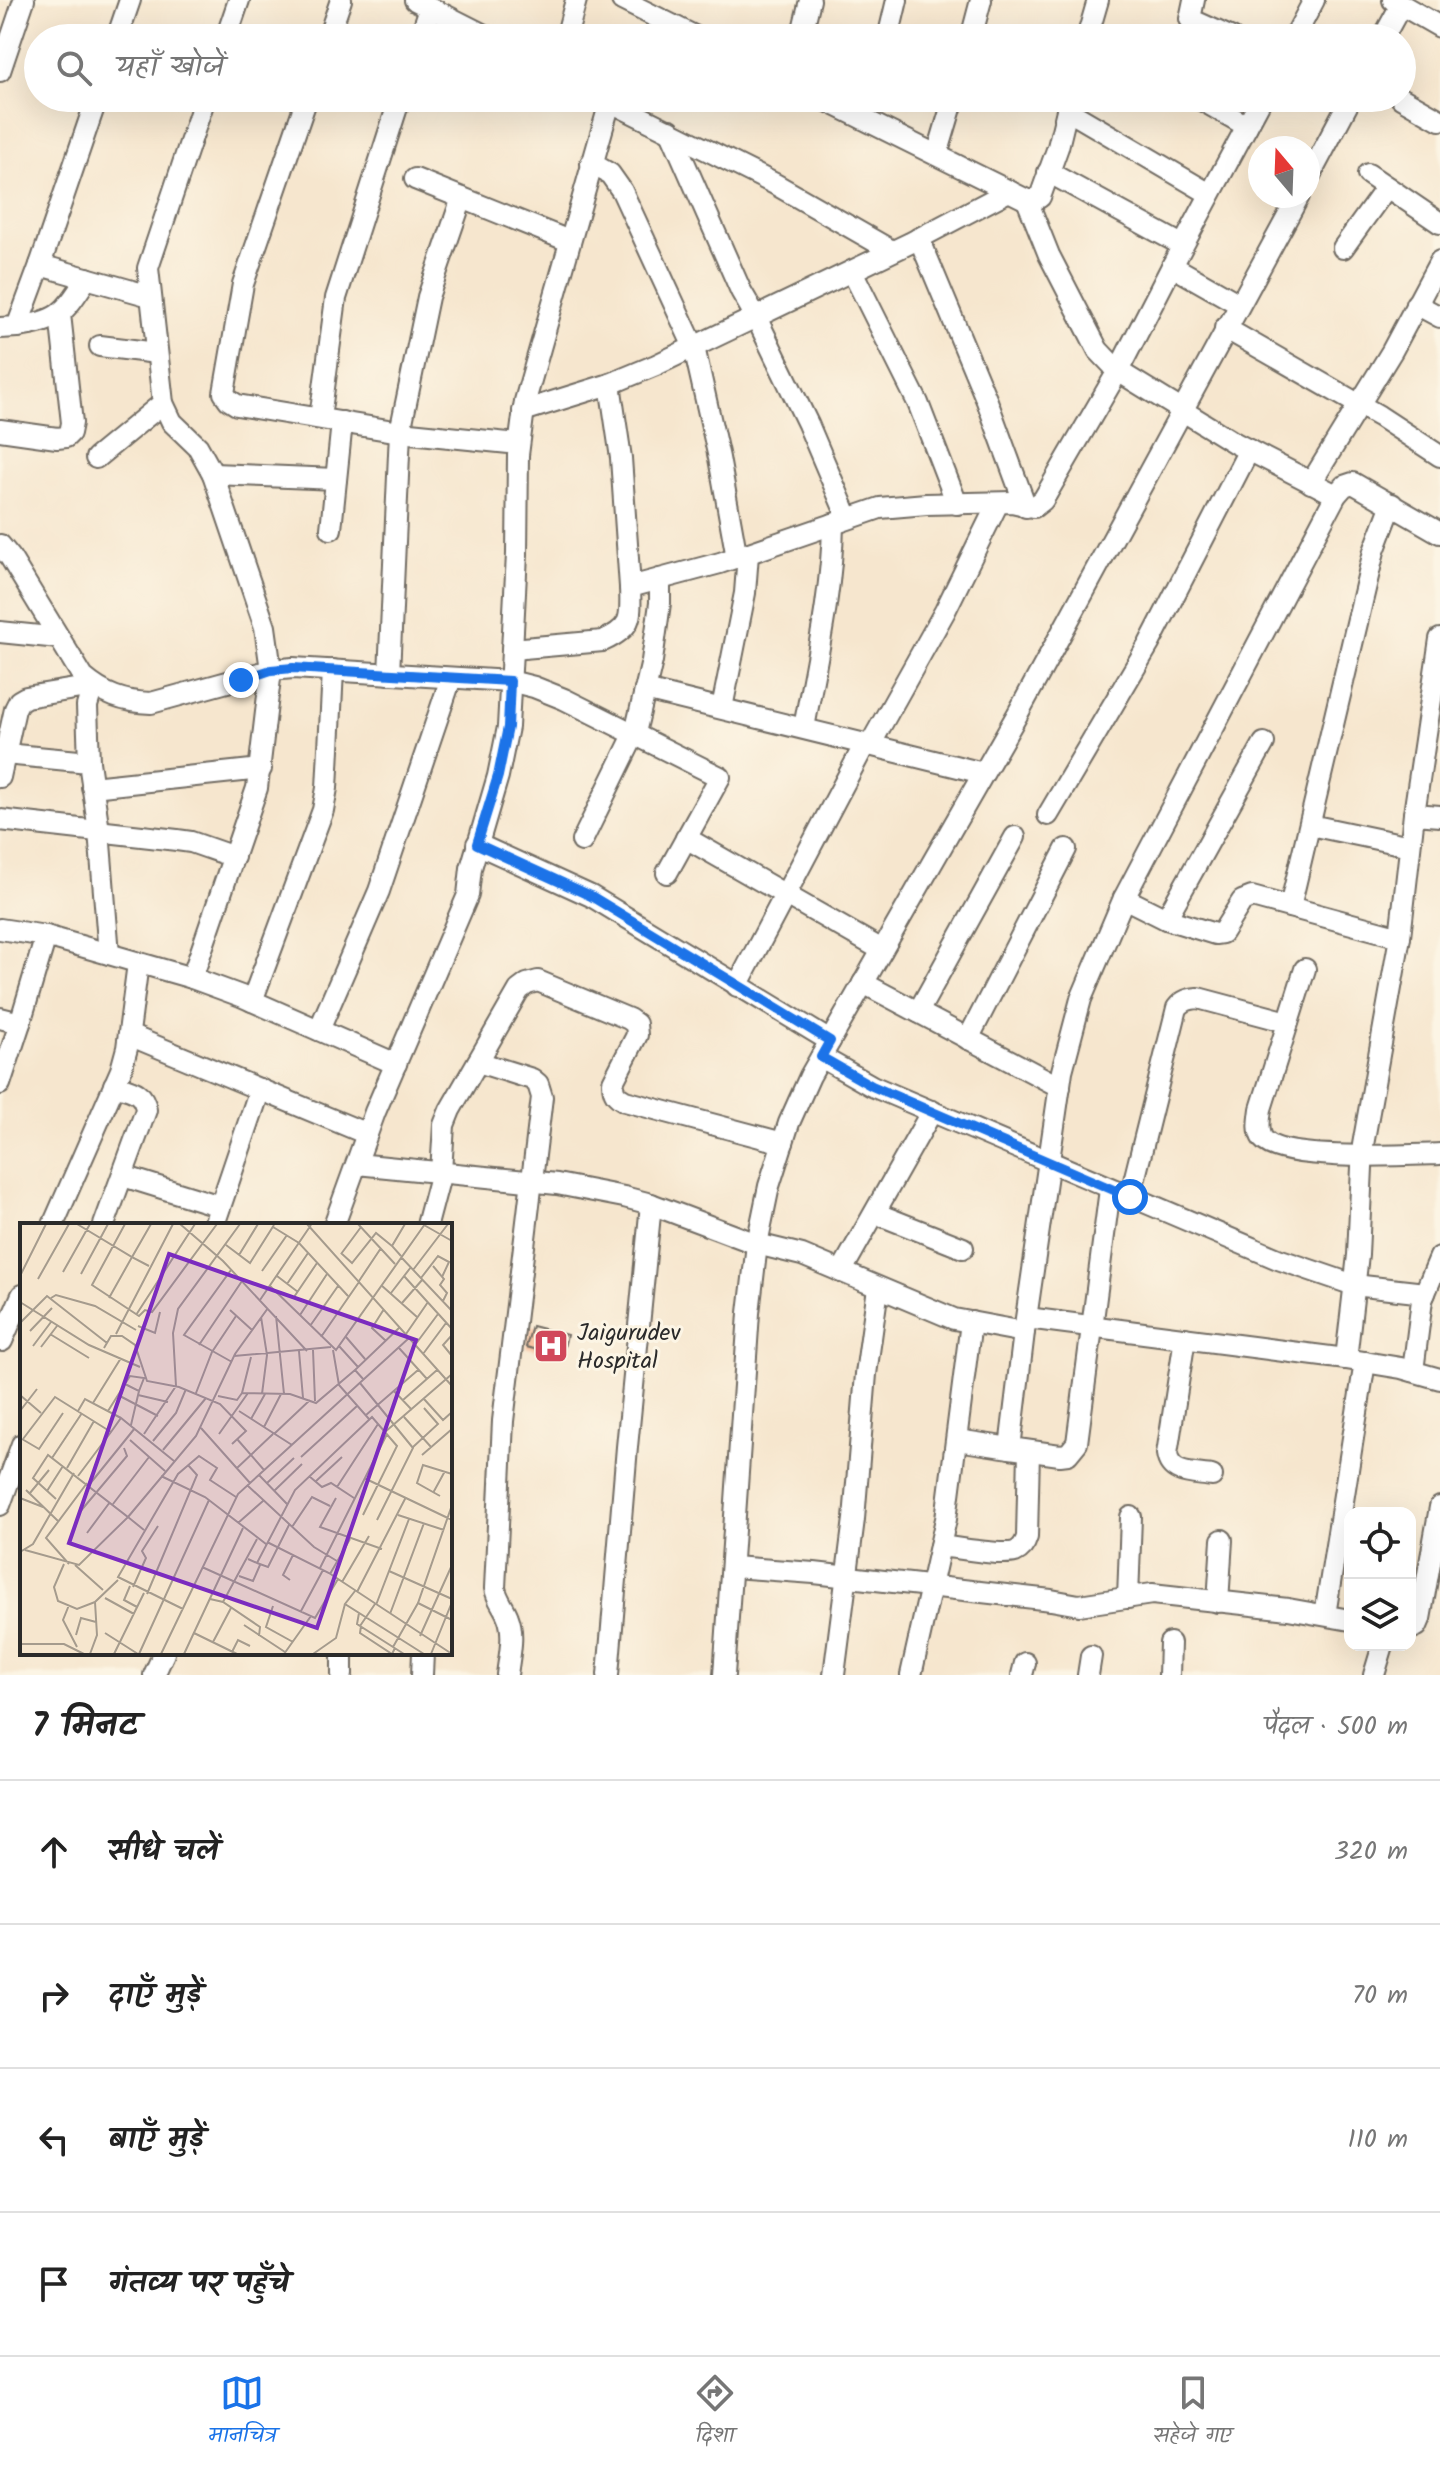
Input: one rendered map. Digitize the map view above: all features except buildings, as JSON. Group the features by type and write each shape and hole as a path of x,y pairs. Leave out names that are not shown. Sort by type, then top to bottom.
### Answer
{"street":[{"path":"0,71 24,0"},
{"path":"122,24 130,0"},
{"path":"231,24 239,0"},
{"path":"333,24 341,0"},
{"path":"570,24 576,0"},
{"path":"622,0 670,24"},
{"path":"804,24 810,0"},
{"path":"891,24 897,0"},
{"path":"975,24 981,0"},
{"path":"1091,24 1098,0"},
{"path":"1194,0 1190,19 1201,24"},
{"path":"1301,24 1314,0"},
{"path":"1388,24 1397,2 1440,27"},
{"path":"421,24 423,4 462,24"},
{"path":"1416,106 1440,120"},
{"path":"8,327 40,265 92,112"},
{"path":"192,978 257,788 271,670 263,618 213,474 198,447 172,422 163,403 148,268 200,112"},
{"path":"302,112 243,284 224,393 237,405 400,432 519,444"},
{"path":"320,418 336,298 396,112"},
{"path":"335,1223 367,1134 468,895 477,844 498,776 506,739 510,681 519,444 523,411 604,112"},
{"path":"632,112 775,184 892,251"},
{"path":"850,112 1018,195 1040,197 1067,112"},
{"path":"862,118 864,112"},
{"path":"937,155 950,112"},
{"path":"1082,112 1210,194"},
{"path":"1222,112 1247,126"},
{"path":"630,587 743,556 880,508 1012,502 1034,507 1043,500 1118,371 1254,112"},
{"path":"1320,156 1344,112"},
{"path":"670,130 741,291 808,424 840,521 804,728"},
{"path":"591,163 610,174 622,191 694,347 743,556 745,593 722,708"},
{"path":"1048,172 1182,245"},
{"path":"1368,174 1440,223"},
{"path":"415,179 569,241"},
{"path":"1343,248 1387,187"},
{"path":"523,411 610,384 694,347 919,238 1018,195"},
{"path":"1018,195 1098,350 1118,371 1249,450 1336,495"},
{"path":"389,674 400,432 428,297 462,198"},
{"path":"724,1675 749,1313 757,1244 769,1186 789,1123 825,1049 983,773 1292,208"},
{"path":"919,238 987,401 1026,507"},
{"path":"1311,483 1392,351 1440,261"},
{"path":"40,265 150,296"},
{"path":"1172,266 1239,304"},
{"path":"852,271 918,403 957,504"},
{"path":"8,327 36,324 60,314 87,278"},
{"path":"1416,304 1440,317"},
{"path":"0,430 57,438 70,433 72,423 60,314"},
{"path":"1225,328 1440,456"},
{"path":"100,346 157,353"},
{"path":"512,649 603,641 616,635 629,623 630,587 621,458 610,384"},
{"path":"96,458 163,403"},
{"path":"331,529 342,422"},
{"path":"1048,815 1149,644 1249,450"},
{"path":"213,474 336,479"},
{"path":"940,1546 1015,1552 1024,1545 1027,1537 1020,1449 1025,1325 1062,1071 1081,999 1124,898 1336,495 1344,486 1353,483 1440,533"},
{"path":"737,986 868,744 945,611 998,503"},
{"path":"1290,907 1374,551 1392,504"},
{"path":"0,545 83,677 114,698 151,703 271,670 293,668 510,681 564,699 635,733 720,777 667,873"},
{"path":"582,841 635,733 652,661 660,579"},
{"path":"0,632 59,638"},
{"path":"1325,1615 1356,1360 1354,1285 1363,1155 1400,937 1414,814 1440,639"},
{"path":"252,1001 323,810 327,788 333,670"},
{"path":"319,1030 379,891 451,678"},
{"path":"0,777 19,701 26,697 93,686"},
{"path":"93,686 87,706 89,762 99,831 109,954"},
{"path":"645,690 983,773"},
{"path":"1166,919 1264,743"},
{"path":"5,754 89,762"},
{"path":"92,787 261,769"},
{"path":"1414,814 1440,816"},
{"path":"0,820 191,842 234,857"},
{"path":"1310,825 1410,846"},
{"path":"918,1012 1015,837"},
{"path":"686,838 882,950"},
{"path":"477,844 591,896 660,936 737,986 872,1086 1278,1259 1354,1285 1425,1293"},
{"path":"968,1039 1066,849"},
{"path":"1124,898 1166,919 1215,934 1222,933 1246,898 1400,937"},
{"path":"0,929 46,936 192,978 396,1064"},
{"path":"0,1084 10,1021 46,936"},
{"path":"54,1223 124,1059 138,963"},
{"path":"1305,969 1261,1109 1259,1125 1264,1141 1276,1147 1313,1154 1440,1154"},
{"path":"428,1223 441,1172 444,1125 450,1110 519,990 538,981 636,1024 637,1035 613,1082 616,1097 783,1143"},
{"path":"863,983 1060,1087"},
{"path":"1130,1197 1181,1002 1198,998 1288,1022"},
{"path":"129,1035 367,1134"},
{"path":"478,1062 532,1079 541,1090 501,1441 495,1588 512,1633 507,1675"},
{"path":"105,1223 146,1110 145,1100 140,1094 114,1085"},
{"path":"123,1176 217,1216 260,1089"},
{"path":"841,1272 932,1111"},
{"path":"357,1164 591,1189 651,1204 757,1244 802,1255 954,1319 1091,1326 1356,1360 1440,1379"},
{"path":"957,1440 1060,1455 1074,1450 1110,1189"},
{"path":"608,1675 651,1204"},
{"path":"875,1213 963,1248"},
{"path":"1413,1371 1425,1293 1440,1257"},
{"path":"834,1675 878,1288"},
{"path":"20,1299 1,1341 20,1348"},
{"path":"911,1675 946,1519 971,1322"},
{"path":"1185,1338 1168,1462 1179,1471 1212,1476"},
{"path":"0,1505 20,1450"},
{"path":"1416,1626 1434,1572 1440,1507"},
{"path":"1128,1598 1131,1517"},
{"path":"1218,1602 1222,1540"},
{"path":"733,1567 1079,1605 1152,1594 1344,1619"},
{"path":"1169,1675 1170,1643"},
{"path":"1382,1673 1383,1651"},
{"path":"154,1675 163,1655"},
{"path":"422,1675 423,1655"}],"place":[{"name":"Jaigurudev Hospital","path":"551,1346"}],"route":[{"path":"241,680 271,670 293,668 510,681 508,727 498,776 477,844 591,896 660,936 830,1041 821,1057 872,1086 1130,1197"}]}
